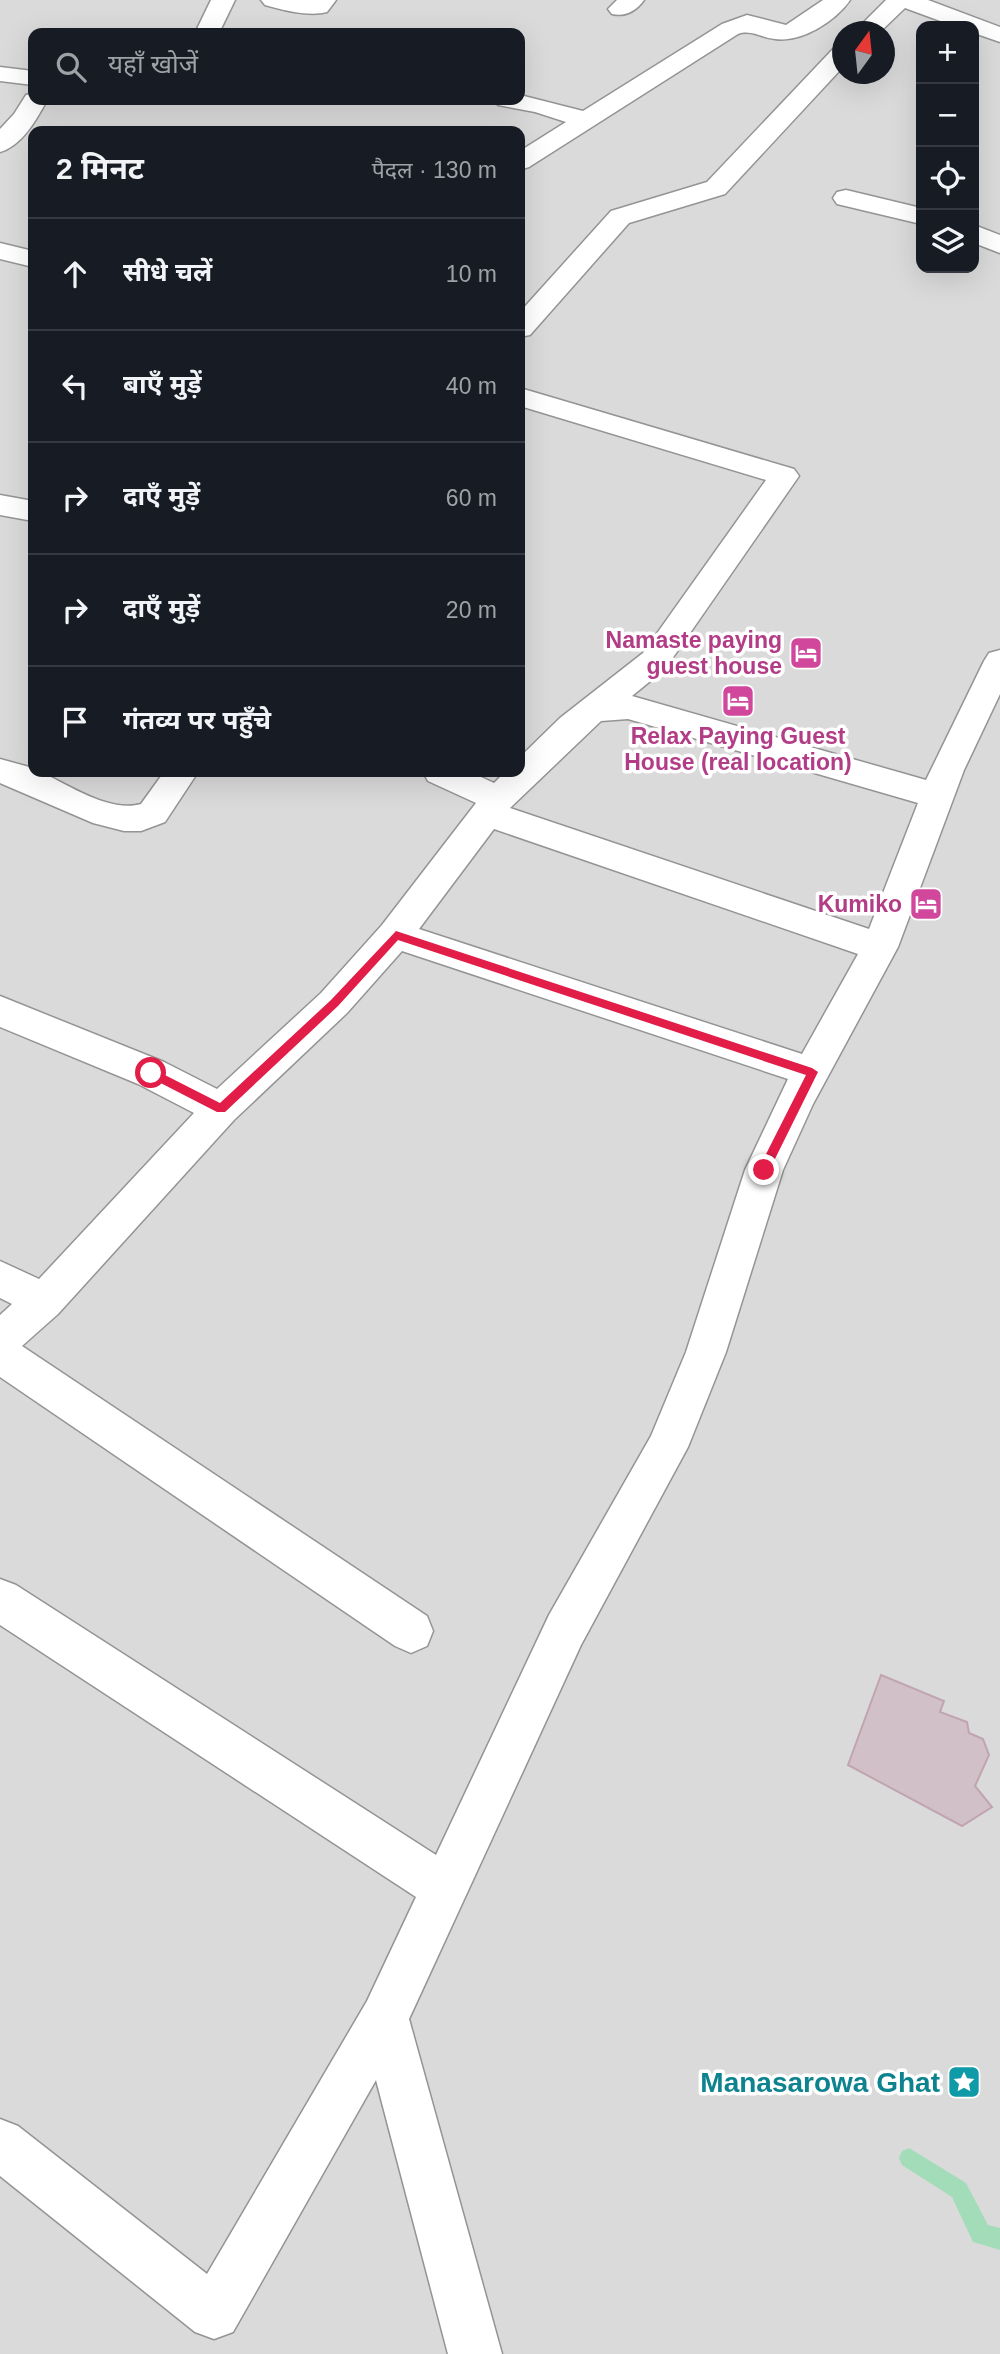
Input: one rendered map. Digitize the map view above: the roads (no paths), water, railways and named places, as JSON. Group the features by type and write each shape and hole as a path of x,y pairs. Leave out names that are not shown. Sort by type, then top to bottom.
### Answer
{"street":[{"path":"209,28 223,0"},
{"path":"273,0 319,7 324,0"},
{"path":"525,159 739,25 747,22 769,34 790,35 838,0"},
{"path":"878,21 900,0"},
{"path":"906,0 1000,35"},
{"path":"525,323 620,217 716,188 832,65"},
{"path":"0,74 28,77"},
{"path":"525,103 584,120"},
{"path":"0,144 25,118 32,105"},
{"path":"846,198 916,215"},
{"path":"979,235 1000,245"},
{"path":"0,251 28,258"},
{"path":"525,398 784,475 654,661 572,726 525,773"},
{"path":"0,505 28,510"},
{"path":"0,2144 214,2312 384,2018 565,1630 667,1447 706,1352 764,1170 812,1072 880,947 969,722 1000,661"},
{"path":"593,710 628,707 938,796"},
{"path":"969,722 1000,732"},
{"path":"0,771 12,772 110,816 135,821 153,814 178,777"},
{"path":"448,777 492,806 880,947"},
{"path":"0,1340 44,1301 221,1109 334,1003 396,935 492,806 521,777"},
{"path":"396,935 812,1072"},
{"path":"0,1011 151,1073 221,1109"},
{"path":"0,1278 44,1301"},
{"path":"0,1354 411,1631"},
{"path":"0,1600 445,1888"},
{"path":"384,2018 475,2354"}],"waterway":[{"path":"909,2158 959,2190 981,2234 1000,2239"}],"place":[{"name":"Namaste paying guest house","path":"806,653"},
{"name":"Relax Paying Guest House (real location)","path":"738,701"},
{"name":"Kumiko","path":"926,904"},
{"name":"Manasarowa Ghat","path":"964,2082"}]}
